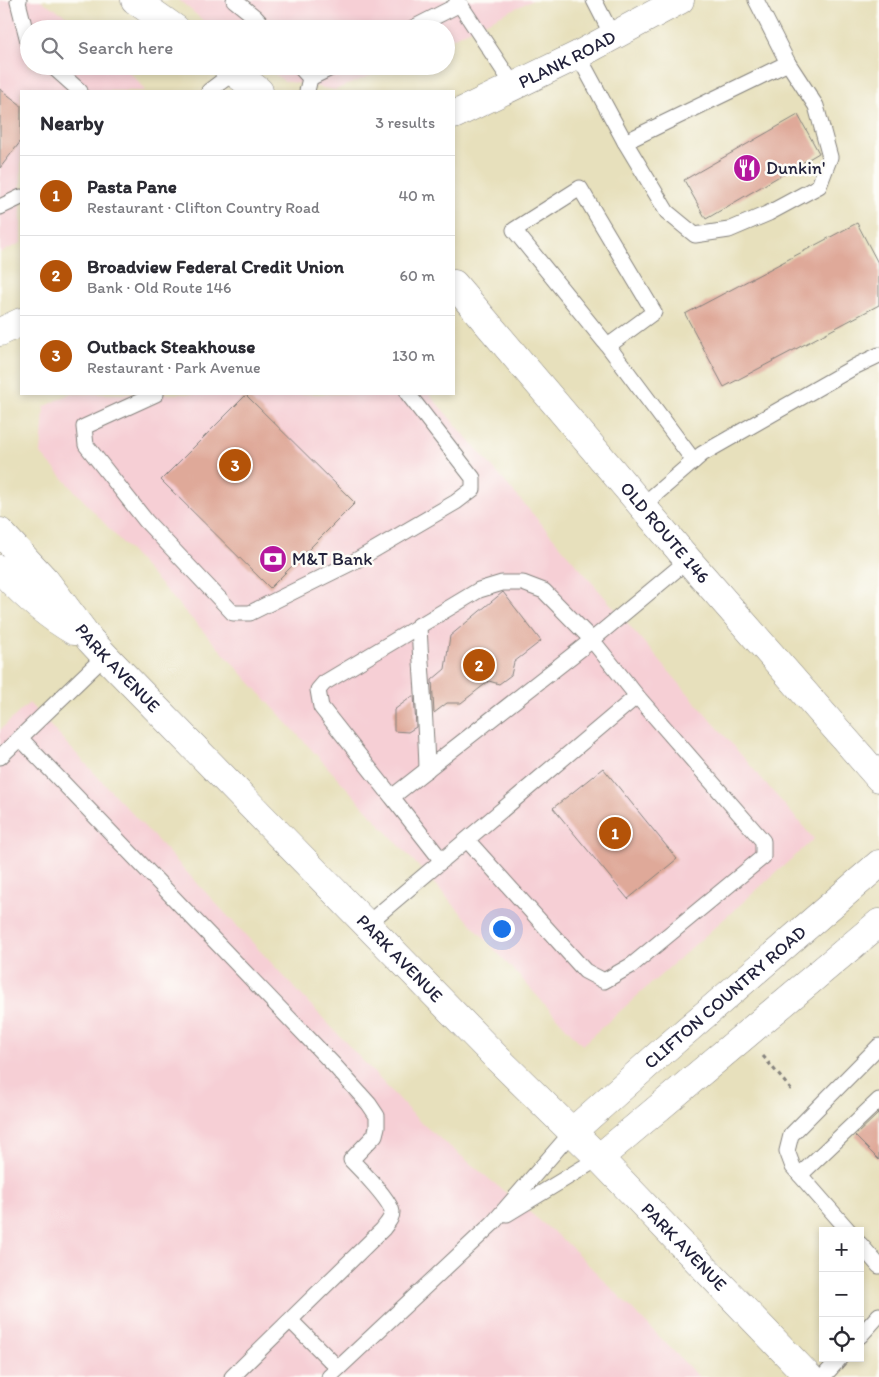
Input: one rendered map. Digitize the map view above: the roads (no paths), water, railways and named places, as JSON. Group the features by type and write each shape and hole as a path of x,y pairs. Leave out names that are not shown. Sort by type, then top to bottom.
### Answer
{"street":[{"path":"135,0 163,20"},
{"name":"PLANK ROAD","path":"455,115 614,37 680,0"},
{"path":"238,75 258,90"},
{"name":"OLD ROUTE 146","path":"456,292 879,778"},
{"path":"0,332 20,322"},
{"name":"PARK AVENUE","path":"0,532 45,580 97,648 599,1158 810,1377"},
{"path":"0,569 30,598 97,648"},
{"name":"CLIFTON COUNTRY ROAD","path":"572,1132 879,864"},
{"path":"599,1158 879,923"}],"lane":[{"path":"19,0 23,20"},
{"path":"234,0 258,20"},
{"path":"594,0 614,37"},
{"path":"578,55 625,142 667,212 695,235 729,230 768,213 819,186 830,156 816,106 788,63 756,0"},
{"path":"427,20 459,2 514,86"},
{"path":"625,142 788,63"},
{"path":"62,75 79,90"},
{"path":"210,90 224,75"},
{"path":"308,85 322,75"},
{"path":"608,346 654,312 580,188 514,230 608,346 694,461"},
{"path":"0,207 20,197"},
{"path":"643,505 702,454 856,366 879,355"},
{"path":"154,395 84,427 86,445 146,521 233,614 250,613 355,561 456,502 474,489 473,478 409,395"},
{"path":"392,797 592,640 688,560"},
{"path":"442,861 321,708 318,690 324,682 419,625 479,590 502,582 524,583 544,591 592,640 637,696 763,841 763,857 632,966 604,981 585,971 467,840"},
{"path":"419,625 422,688 426,719 427,770"},
{"path":"3,749 20,738 97,648"},
{"path":"367,924 637,696"},
{"path":"20,738 334,1065 369,1104 377,1116 375,1135 352,1160 385,1198 392,1210 391,1219 232,1377"},
{"path":"845,1227 800,1175 787,1151 791,1135 879,1046"},
{"path":"800,1175 879,1100"},
{"path":"291,1320 333,1373 493,1223 572,1132"},
{"path":"493,1223 599,1158"},
{"path":"864,1249 879,1266"},
{"path":"864,1332 879,1315"},
{"path":"824,1377 837,1362"}],"place":[{"name":"Dunkin'","path":"747,168"},
{"name":"Outback Steakhouse","path":"235,465"},
{"name":"M&T Bank","path":"273,559"},
{"name":"Broadview Federal Credit Union","path":"479,665"},
{"name":"Pasta Pane","path":"615,833"}]}
